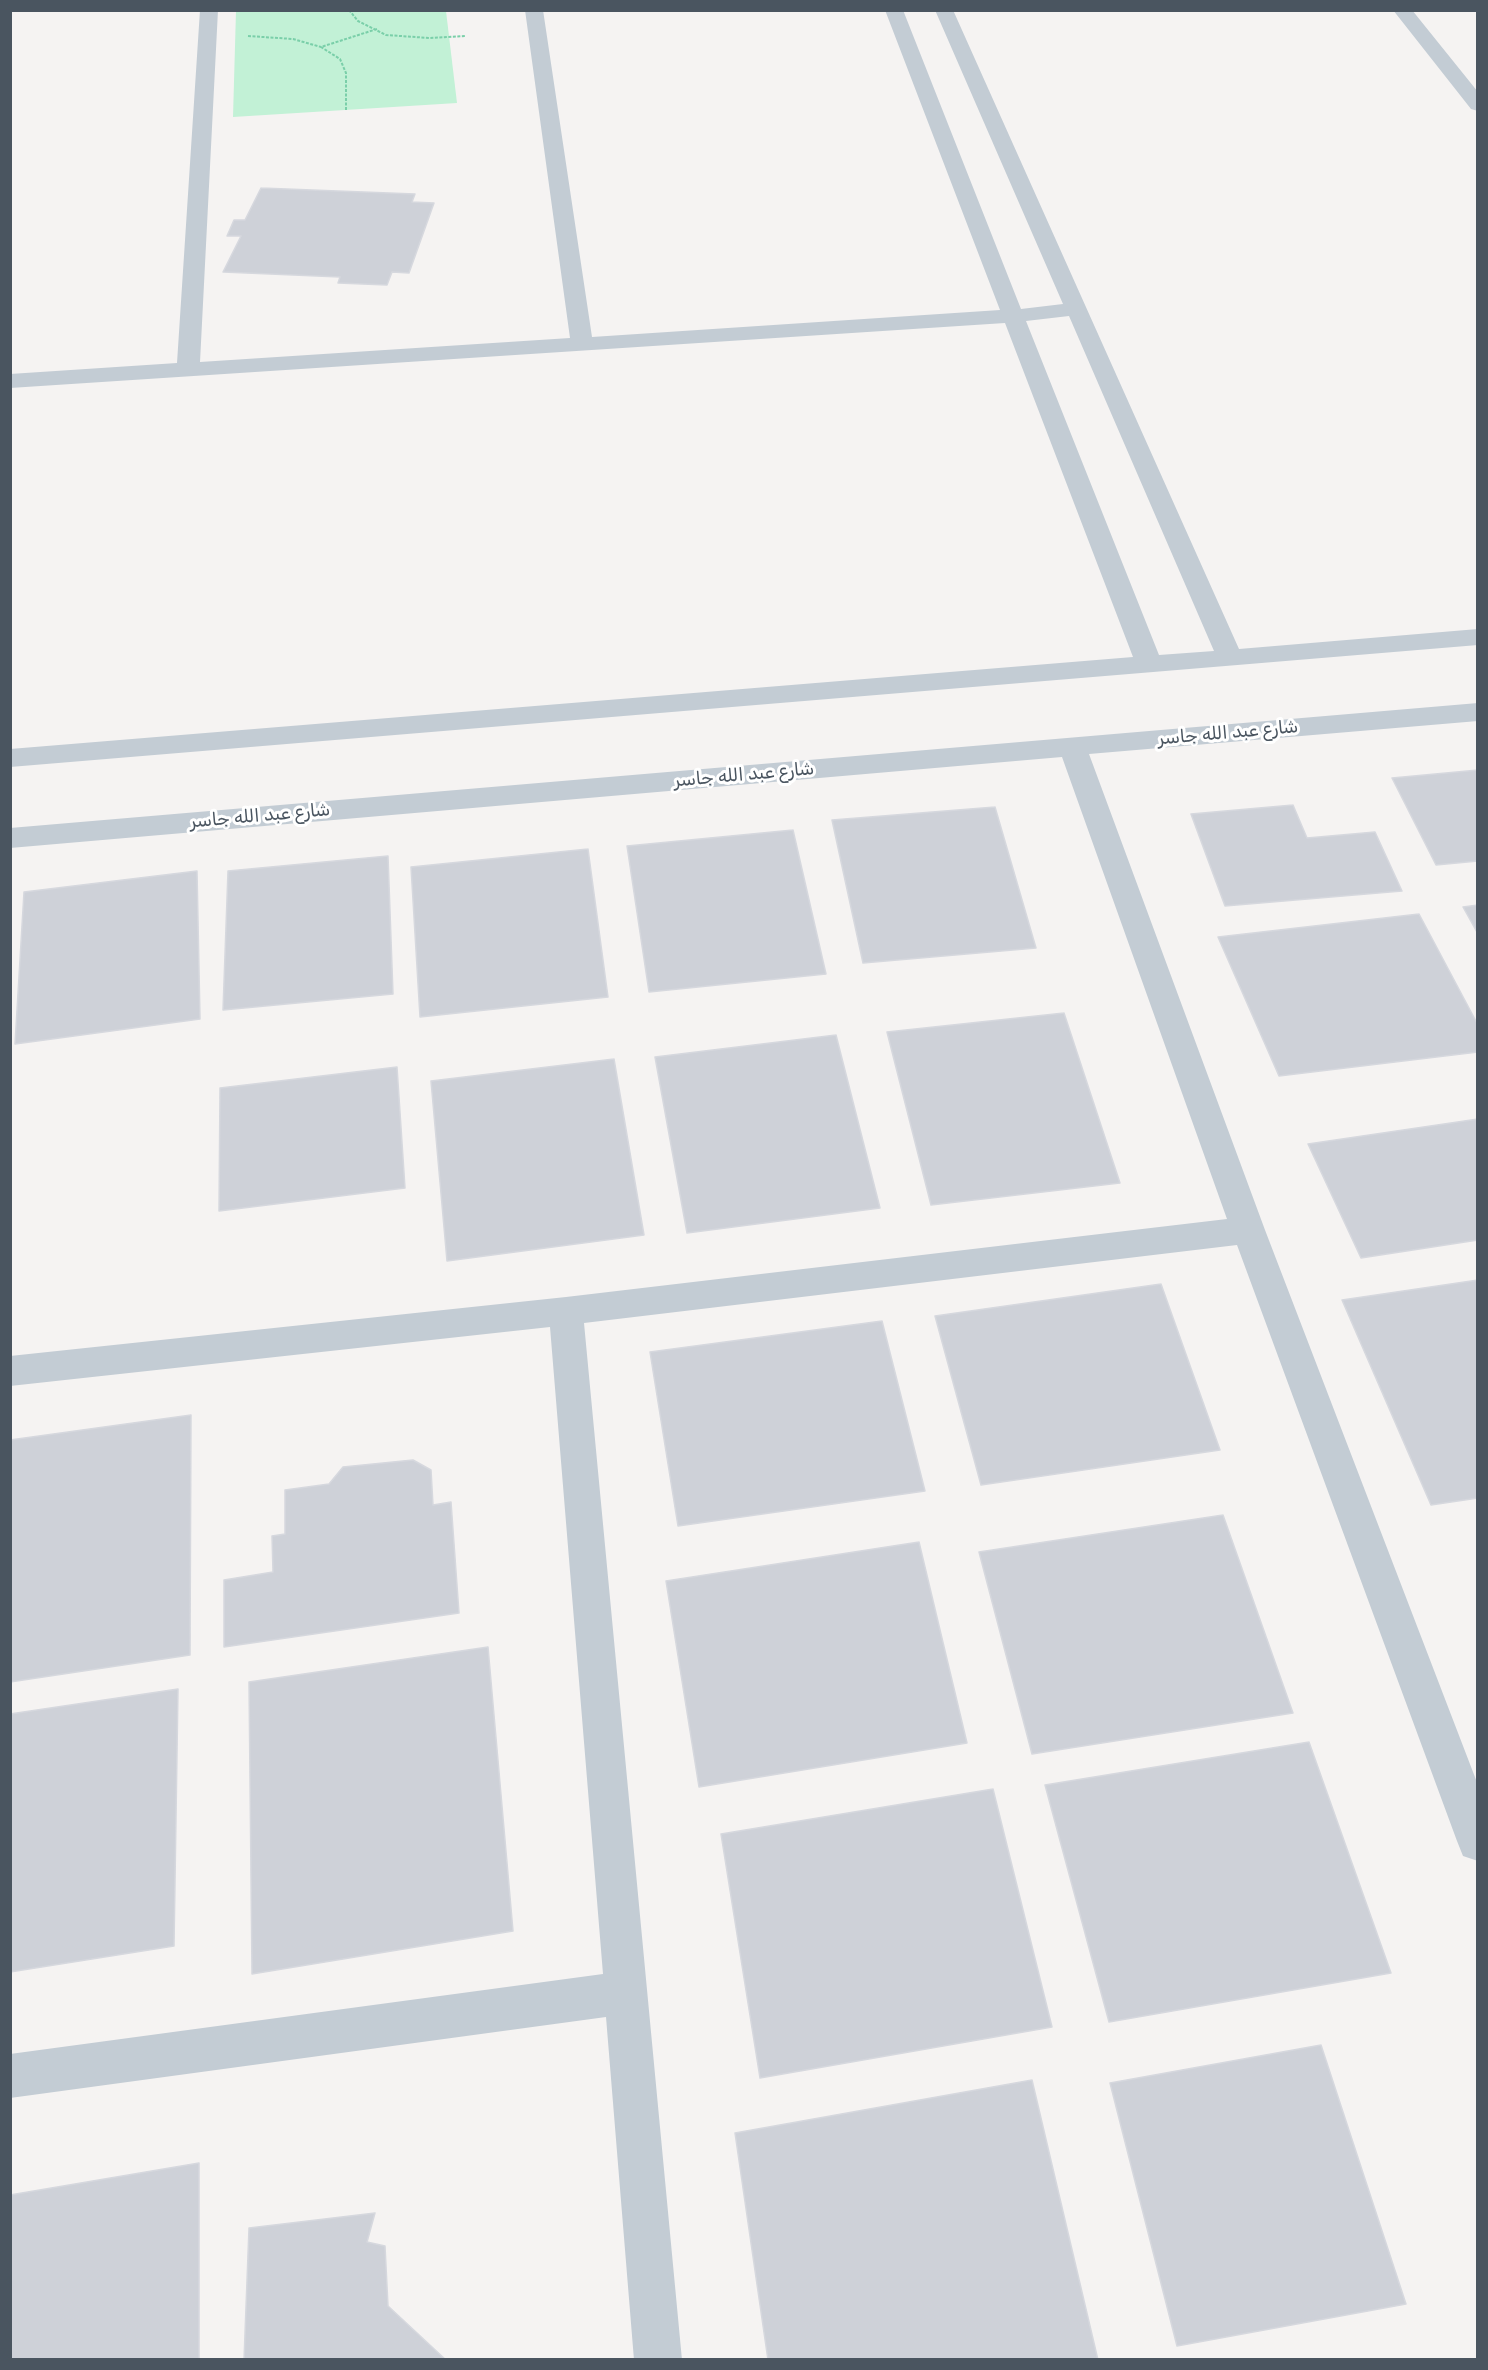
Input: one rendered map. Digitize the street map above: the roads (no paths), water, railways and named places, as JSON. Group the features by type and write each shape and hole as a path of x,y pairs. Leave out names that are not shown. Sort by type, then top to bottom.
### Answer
{"street":[{"path":"188,369 209,10"},
{"path":"534,10 582,344"},
{"path":"894,10 1149,664"},
{"path":"944,10 1230,657"},
{"path":"1402,10 1478,105"},
{"path":"10,381 1013,316 1076,309"},
{"path":"10,758 1478,637"},
{"name":"شارع عبد الله جاسر","path":"10,838 1478,712"},
{"path":"1072,746 1248,1230 1478,1841"},
{"path":"10,1371 566,1311 1248,1230"},
{"path":"566,1311 658,2360"},
{"path":"10,2076 626,1993"}]}
